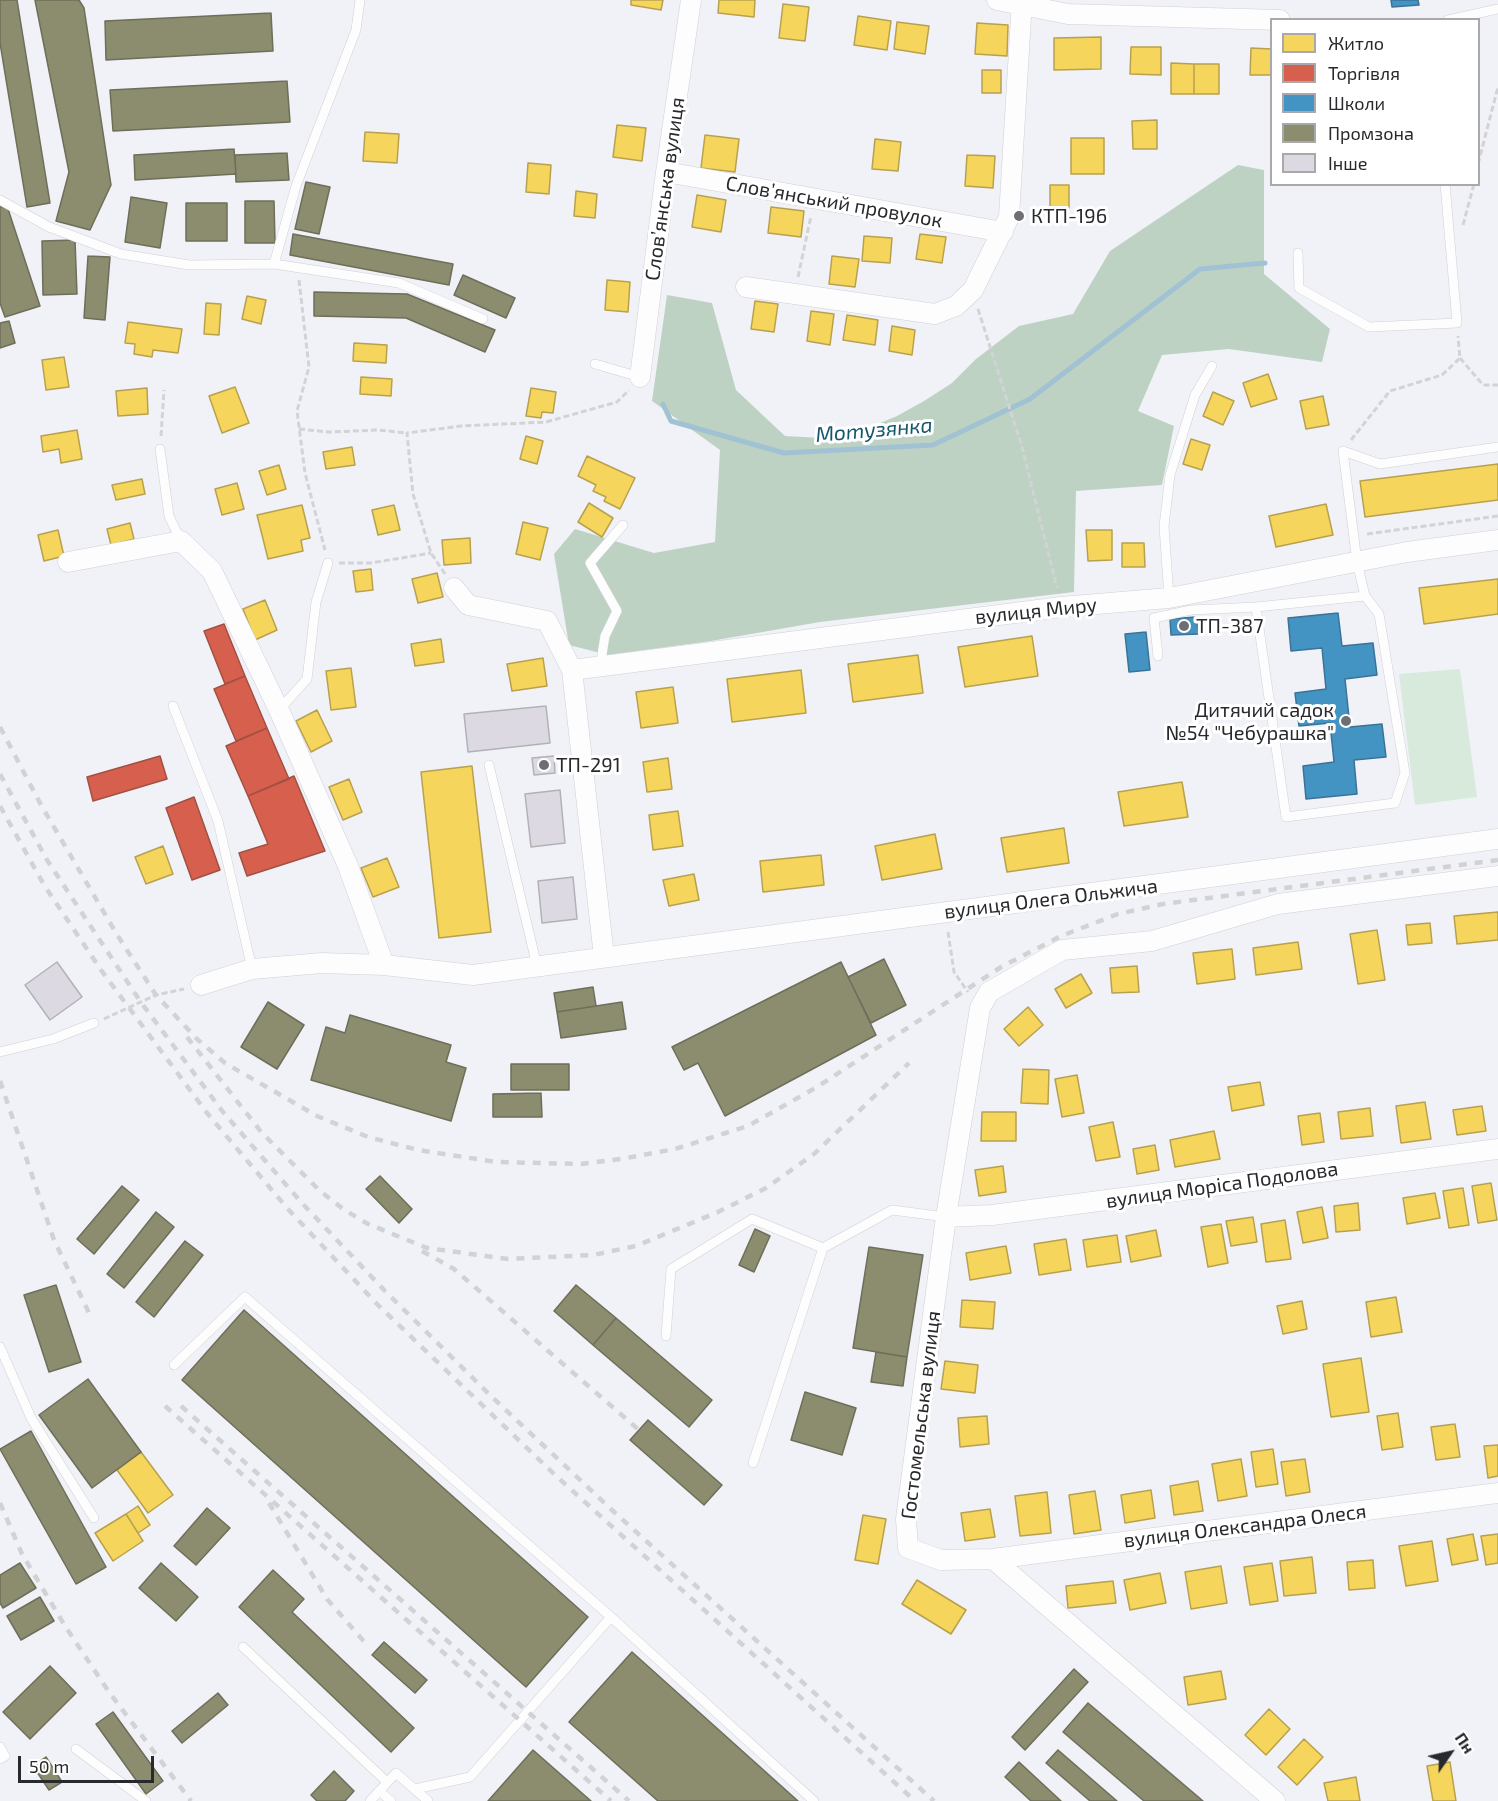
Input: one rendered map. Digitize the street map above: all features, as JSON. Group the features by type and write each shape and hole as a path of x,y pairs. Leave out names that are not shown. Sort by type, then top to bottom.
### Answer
{"street":[{"name":"Словʼянська вулиця","path":"640,377 691,0"},
{"path":"997,0 1022,2 1068,14 1271,13"},
{"path":"746,287 935,314 956,306 973,290 1009,217 1022,2"},
{"name":"Словʼянський провулок","path":"666,172 1003,232"},
{"name":"вулиця Миру","path":"572,670 1061,607 1169,598 1407,552 1498,540"},
{"path":"68,562 181,541 212,571 279,710 348,866 384,964"},
{"path":"454,588 468,605 547,621 572,670 604,957"},
{"name":"вулиця Олега Ольжича","path":"201,985 252,969 322,963 384,964 473,975 1498,839"},
{"path":"980,1008 989,992 1062,950 1152,941 1278,904 1498,876"},
{"name":"Гостомельська вулиця","path":"980,1008 946,1217 906,1519 908,1548 941,1560 993,1559"},
{"name":"вулиця Моріса Подолова","path":"946,1217 992,1215 1498,1149"},
{"name":"вулиця Олександра Олеся","path":"993,1559 1498,1493"},
{"path":"993,1559 1275,1801"}],"lane":[{"path":"274,264 296,186 356,30 360,0"},
{"path":"1457,18 1498,9"},
{"path":"1298,254 1299,288 1369,327 1456,323 1445,186"},
{"path":"0,200 49,227 121,254 189,265 274,264 399,283 483,319"},
{"path":"595,364 640,377"},
{"path":"1169,598 1164,526 1170,475 1195,395 1212,366"},
{"path":"1256,607 1286,817 1395,803 1405,773 1379,614 1365,596 1358,562 1342,451 1380,464 1498,447"},
{"path":"160,449 169,516 181,541"},
{"path":"600,666 605,636 617,611 590,563 623,525"},
{"path":"279,710 307,679 316,602 328,563"},
{"path":"1158,656 1154,618 1191,610 1256,607 1365,596"},
{"path":"173,706 218,821 252,969"},
{"path":"489,765 537,966"},
{"path":"0,1052 53,1039 94,1023"},
{"path":"753,1463 823,1248 892,1210 946,1217"},
{"path":"666,1336 671,1269 752,1219 823,1248"},
{"path":"174,1365 245,1297 611,1617 814,1801"},
{"path":"0,1347 31,1418 94,1518"},
{"path":"415,1789 470,1777 611,1617"},
{"path":"243,1647 387,1782"},
{"path":"0,1747 5,1756 0,1759"},
{"path":"76,1749 146,1801"},
{"path":"370,1801 396,1773 428,1801"},
{"path":"379,1791 391,1801"}],"path":[{"path":"1480,160 1498,87"},
{"path":"796,294 801,253 815,198"},
{"path":"298,269 309,367 297,411 305,473 328,563 372,563 431,553"},
{"path":"973,290 986,340 1022,447 1061,607"},
{"path":"1456,323 1460,358 1483,385 1498,386"},
{"path":"1342,451 1390,391 1442,375 1460,358"},
{"path":"299,429 329,432 378,430 407,434 461,426 546,422 617,402 640,377"},
{"path":"160,449 164,390"},
{"path":"407,434 413,494 431,553 454,588"},
{"path":"1354,536 1498,516"},
{"path":"946,913 954,972 980,1008"},
{"path":"94,1023 156,995 201,985"}],"green space":[{"path":"1238,165 1264,170 1264,274 1330,329 1322,362 1229,349 1162,355 1138,411 1174,426 1162,485 1076,491 1074,592 820,622 711,641 608,655 569,645 554,554 575,529 654,553 715,542 720,450 652,401 667,295 712,303 736,390 785,436 842,439 897,416 924,401 952,383 976,359 1019,326 1073,314 1110,251"},
{"path":"1460,669 1477,797 1415,805 1399,674"}],"building: Житло":[{"path":"631,0 663,0 661,10 631,5"},
{"path":"719,0 755,0 754,17 718,13"},
{"path":"783,4 809,7 805,41 779,38"},
{"path":"858,16 891,21 887,50 854,45"},
{"path":"897,22 929,26 925,54 894,49"},
{"path":"977,23 1008,25 1007,56 975,54"},
{"path":"1101,37 1101,69 1054,70 1054,38"},
{"path":"1131,47 1161,47 1161,75 1130,74"},
{"path":"1251,48 1270,49 1270,75 1250,75"},
{"path":"1171,63 1194,64 1194,94 1171,94"},
{"path":"1194,64 1219,64 1219,94 1194,94"},
{"path":"982,70 1001,70 1001,93 982,93"},
{"path":"1157,120 1157,149 1133,149 1132,121"},
{"path":"617,125 646,128 642,161 613,157"},
{"path":"365,132 399,134 397,163 363,161"},
{"path":"705,135 739,139 735,172 701,168"},
{"path":"1071,138 1104,138 1104,174 1071,174"},
{"path":"875,139 901,142 898,171 872,169"},
{"path":"967,155 995,156 993,188 965,186"},
{"path":"528,163 551,165 549,194 526,192"},
{"path":"1050,185 1069,185 1069,208 1050,208"},
{"path":"576,191 597,194 595,218 574,216"},
{"path":"697,195 726,200 721,232 692,227"},
{"path":"771,207 804,211 801,237 768,233"},
{"path":"920,234 946,237 942,263 916,259"},
{"path":"864,236 892,238 890,263 862,261"},
{"path":"832,256 859,259 855,287 829,284"},
{"path":"607,280 630,282 628,312 605,310"},
{"path":"247,296 266,300 261,324 242,319"},
{"path":"755,301 778,304 774,332 751,329"},
{"path":"206,303 221,304 219,335 204,334"},
{"path":"811,311 834,314 830,345 807,341"},
{"path":"847,315 878,320 875,345 843,340"},
{"path":"128,322 182,329 178,353 153,350 152,357 134,354 135,344 125,343"},
{"path":"892,326 915,330 912,355 889,351"},
{"path":"354,343 387,345 386,363 353,361"},
{"path":"64,357 69,387 46,390 42,360"},
{"path":"1268,374 1277,399 1251,407 1243,383"},
{"path":"361,377 392,379 391,396 360,394"},
{"path":"235,387 249,423 222,433 209,396"},
{"path":"147,388 148,414 118,416 116,391"},
{"path":"531,388 556,392 553,413 542,412 541,418 526,416"},
{"path":"1213,392 1234,401 1223,425 1203,416"},
{"path":"1323,396 1329,425 1306,429 1300,401"},
{"path":"77,430 82,459 61,463 59,449 43,452 41,436"},
{"path":"526,436 543,441 537,464 520,459"},
{"path":"1191,439 1210,445 1202,470 1183,464"},
{"path":"352,447 355,465 326,469 323,452"},
{"path":"587,456 635,478 620,509 604,501 606,497 593,491 596,485 578,476"},
{"path":"1498,464 1498,500 1365,517 1360,481"},
{"path":"279,465 286,489 267,495 259,471"},
{"path":"142,479 145,494 116,500 112,485"},
{"path":"237,483 244,509 222,515 215,489"},
{"path":"589,503 613,518 602,537 578,522"},
{"path":"1326,504 1333,535 1276,547 1269,516"},
{"path":"302,505 310,538 301,540 303,551 268,559 257,515"},
{"path":"394,505 400,530 378,535 372,510"},
{"path":"523,522 548,528 540,560 516,554"},
{"path":"130,523 134,539 111,545 107,529"},
{"path":"58,530 64,556 44,561 38,535"},
{"path":"1086,530 1112,530 1112,560 1088,561"},
{"path":"470,538 471,563 444,565 442,540"},
{"path":"1122,543 1144,543 1145,567 1122,567"},
{"path":"371,569 373,590 356,592 353,571"},
{"path":"437,573 443,597 418,603 412,579"},
{"path":"1498,579 1498,614 1424,624 1419,588"},
{"path":"265,600 277,630 255,640 243,609"},
{"path":"1032,636 1038,676 965,687 958,647"},
{"path":"441,639 444,662 415,666 411,644"},
{"path":"918,655 923,693 853,702 848,664"},
{"path":"543,658 547,686 512,691 507,664"},
{"path":"351,668 356,707 331,710 326,671"},
{"path":"801,670 806,713 732,722 727,679"},
{"path":"673,687 678,723 641,728 636,692"},
{"path":"317,710 332,741 311,752 296,721"},
{"path":"668,758 672,789 647,792 643,762"},
{"path":"472,766 491,932 439,938 421,772"},
{"path":"349,779 362,812 343,820 329,787"},
{"path":"1182,782 1188,817 1124,826 1118,792"},
{"path":"678,811 683,846 653,850 649,815"},
{"path":"1064,828 1069,863 1007,872 1001,838"},
{"path":"935,834 942,869 882,880 875,846"},
{"path":"163,846 173,874 146,884 135,857"},
{"path":"821,855 824,885 763,892 760,861"},
{"path":"387,858 399,887 373,897 361,868"},
{"path":"694,874 699,900 669,906 663,880"},
{"path":"1498,912 1498,940 1457,944 1454,916"},
{"path":"1430,923 1432,943 1408,945 1406,925"},
{"path":"1377,930 1385,980 1358,984 1350,934"},
{"path":"1298,942 1302,969 1256,975 1253,948"},
{"path":"1232,949 1235,979 1197,984 1193,953"},
{"path":"1137,966 1139,992 1112,993 1110,968"},
{"path":"1081,974 1092,993 1066,1008 1055,989"},
{"path":"1028,1007 1043,1025 1019,1046 1004,1029"},
{"path":"1023,1069 1049,1070 1048,1104 1021,1103"},
{"path":"1077,1075 1084,1113 1062,1117 1055,1079"},
{"path":"1260,1082 1264,1105 1232,1111 1228,1087"},
{"path":"1425,1102 1431,1139 1401,1143 1396,1106"},
{"path":"1482,1106 1486,1131 1457,1135 1453,1110"},
{"path":"1370,1108 1373,1136 1341,1139 1338,1112"},
{"path":"982,1112 1016,1112 1016,1141 981,1141"},
{"path":"1320,1113 1324,1142 1302,1145 1298,1116"},
{"path":"1113,1122 1120,1157 1096,1161 1089,1127"},
{"path":"1214,1131 1220,1159 1175,1167 1170,1140"},
{"path":"1155,1145 1159,1170 1137,1174 1133,1149"},
{"path":"1003,1166 1006,1192 979,1196 975,1170"},
{"path":"1491,1183 1497,1220 1478,1223 1472,1186"},
{"path":"1463,1188 1469,1225 1449,1228 1443,1191"},
{"path":"1435,1193 1440,1218 1407,1224 1403,1198"},
{"path":"1358,1203 1360,1230 1336,1232 1334,1206"},
{"path":"1322,1207 1328,1238 1303,1243 1297,1212"},
{"path":"1253,1217 1257,1242 1231,1246 1226,1221"},
{"path":"1285,1220 1291,1259 1266,1262 1261,1224"},
{"path":"1221,1224 1228,1263 1208,1267 1201,1227"},
{"path":"1156,1230 1161,1256 1131,1262 1126,1236"},
{"path":"1117,1235 1121,1262 1087,1267 1083,1240"},
{"path":"1066,1239 1071,1270 1039,1275 1034,1244"},
{"path":"1006,1246 1011,1273 970,1280 966,1253"},
{"path":"1396,1297 1402,1332 1371,1337 1366,1302"},
{"path":"962,1300 995,1302 993,1329 960,1327"},
{"path":"1302,1301 1307,1329 1283,1334 1277,1306"},
{"path":"1361,1358 1369,1412 1331,1417 1323,1364"},
{"path":"945,1361 978,1365 975,1393 941,1389"},
{"path":"1398,1413 1403,1447 1382,1450 1377,1416"},
{"path":"987,1416 989,1444 960,1447 958,1418"},
{"path":"1455,1424 1460,1457 1436,1460 1431,1427"},
{"path":"1498,1445 1498,1476 1488,1478 1484,1446"},
{"path":"1273,1449 1278,1484 1256,1487 1251,1452"},
{"path":"141,1452 173,1495 148,1513 117,1470"},
{"path":"1241,1459 1247,1496 1218,1501 1212,1464"},
{"path":"1305,1459 1310,1492 1286,1496 1281,1462"},
{"path":"1198,1481 1203,1511 1174,1515 1170,1486"},
{"path":"1151,1490 1155,1518 1125,1523 1121,1495"},
{"path":"1095,1491 1101,1530 1074,1534 1069,1495"},
{"path":"1047,1492 1051,1533 1020,1536 1015,1496"},
{"path":"138,1506 150,1525 138,1533 126,1514"},
{"path":"990,1509 995,1537 965,1541 961,1513"},
{"path":"126,1514 143,1541 113,1561 95,1533"},
{"path":"863,1515 886,1519 878,1564 855,1560"},
{"path":"1473,1534 1478,1560 1452,1565 1447,1539"},
{"path":"1498,1534 1498,1563 1486,1565 1481,1536"},
{"path":"1432,1541 1438,1581 1406,1586 1399,1546"},
{"path":"1312,1557 1316,1593 1284,1596 1280,1561"},
{"path":"1373,1560 1375,1588 1349,1590 1347,1562"},
{"path":"1272,1563 1278,1601 1250,1605 1244,1567"},
{"path":"1221,1566 1227,1603 1191,1609 1185,1572"},
{"path":"1160,1573 1166,1603 1130,1610 1124,1580"},
{"path":"917,1580 966,1610 951,1634 902,1604"},
{"path":"1113,1581 1116,1603 1068,1608 1066,1586"},
{"path":"1221,1671 1226,1699 1188,1705 1184,1677"},
{"path":"1269,1709 1290,1729 1266,1755 1245,1735"},
{"path":"1304,1739 1323,1757 1297,1785 1278,1767"},
{"path":"1450,1762 1456,1801 1433,1801 1427,1766"},
{"path":"1356,1777 1360,1801 1328,1801 1324,1783"}],"building: Торгівля":[{"path":"224,624 245,676 225,684 204,631"},
{"path":"245,676 267,728 236,741 214,689"},
{"path":"267,728 289,779 248,796 226,746"},
{"path":"160,756 167,779 93,801 87,777"},
{"path":"294,776 325,851 247,876 239,853 268,844 248,796"},
{"path":"194,797 220,870 192,880 166,808"}],"building: Школи":[{"path":"1391,0 1418,0 1419,5 1392,7"},
{"path":"1338,613 1342,646 1373,643 1377,675 1345,679 1350,727 1382,724 1386,757 1354,760 1357,794 1306,799 1303,766 1334,762 1330,723 1299,726 1295,693 1326,689 1322,648 1291,651 1288,618"},
{"name":"ТП-387","path":"1196,617 1199,634 1171,635 1170,619"},
{"path":"1146,632 1150,670 1129,672 1125,634"}],"building: Промзона":[{"path":"0,0 17,0 50,203 27,207 0,43"},
{"path":"35,0 79,0 84,8 111,185 90,230 56,221 69,172"},
{"path":"271,13 273,51 106,60 105,21"},
{"path":"287,81 290,122 113,131 110,90"},
{"path":"234,149 236,174 135,180 134,155"},
{"path":"287,153 289,180 236,182 235,155"},
{"path":"306,182 330,187 319,234 295,229"},
{"path":"131,197 167,203 160,248 125,242"},
{"path":"245,201 274,201 275,243 245,243"},
{"path":"186,203 227,203 227,241 186,241"},
{"path":"0,206 8,209 40,306 5,317 0,303"},
{"path":"293,234 453,264 449,285 290,255"},
{"path":"75,240 77,294 43,295 42,241"},
{"path":"88,256 110,257 105,320 84,318"},
{"path":"463,275 515,298 506,318 454,295"},
{"path":"314,292 407,294 495,330 485,352 406,318 314,316"},
{"path":"9,321 15,343 0,348 0,323"},
{"path":"884,959 906,1005 871,1023 848,977"},
{"path":"841,962 876,1035 725,1116 698,1063 684,1070 672,1047"},
{"path":"593,987 596,1006 557,1012 554,993"},
{"path":"268,1002 304,1025 277,1069 241,1047"},
{"path":"622,1002 626,1029 561,1038 557,1012"},
{"path":"350,1015 451,1045 446,1062 466,1068 451,1121 311,1080 326,1027 345,1033"},
{"path":"511,1064 569,1064 569,1090 511,1090"},
{"path":"541,1093 542,1117 493,1117 493,1094"},
{"path":"380,1176 412,1209 399,1223 366,1189"},
{"path":"122,1186 139,1200 94,1254 77,1239"},
{"path":"156,1212 174,1227 124,1288 107,1274"},
{"path":"755,1229 770,1236 754,1272 739,1265"},
{"path":"185,1241 203,1255 154,1317 136,1302"},
{"path":"869,1247 923,1255 907,1357 853,1348"},
{"path":"56,1285 81,1362 49,1372 24,1295"},
{"path":"576,1285 616,1318 593,1345 554,1311"},
{"path":"244,1310 588,1617 526,1687 182,1380"},
{"path":"616,1318 712,1400 689,1427 593,1345"},
{"path":"876,1352 907,1357 903,1386 871,1382"},
{"path":"88,1379 141,1452 92,1488 39,1415"},
{"path":"805,1392 856,1408 842,1455 791,1440"},
{"path":"648,1420 722,1485 704,1505 630,1440"},
{"path":"31,1431 106,1567 76,1584 0,1449"},
{"path":"207,1508 230,1528 196,1565 174,1546"},
{"path":"20,1563 36,1588 3,1608 0,1603 0,1575"},
{"path":"161,1563 198,1597 176,1621 139,1588"},
{"path":"273,1570 304,1599 292,1612 414,1728 391,1752 239,1607"},
{"path":"40,1597 54,1621 21,1640 7,1616"},
{"path":"384,1642 427,1680 415,1693 372,1655"},
{"path":"632,1652 798,1801 658,1801 569,1722"},
{"path":"50,1666 76,1693 30,1739 3,1712"},
{"path":"1074,1669 1088,1682 1025,1750 1012,1737"},
{"path":"218,1693 228,1705 182,1743 172,1731"},
{"path":"1088,1703 1203,1801 1144,1801 1063,1732"},
{"path":"113,1712 163,1781 146,1794 96,1724"},
{"path":"533,1750 591,1801 488,1801"},
{"path":"1058,1750 1117,1801 1090,1801 1046,1763"},
{"path":"46,1757 62,1782 49,1790 33,1766"},
{"path":"1019,1762 1061,1801 1031,1801 1005,1777"},
{"path":"334,1771 354,1791 345,1801 317,1801 311,1795"}],"building: Інше":[{"path":"546,706 550,743 468,752 464,714"},
{"name":"ТП-291","path":"554,756 555,773 534,775 532,758"},
{"path":"560,790 565,843 531,847 525,794"},
{"path":"573,877 577,919 542,923 538,881"},
{"path":"57,962 82,997 50,1020 25,985"}],"waterway":[{"name":"Мотузянка","path":"663,404 671,421 784,453 933,445 1030,399 1200,269 1265,263"}],"railway":[{"path":"0,727 41,805 116,933 156,995 197,1039 225,1063 317,1116 368,1137 418,1150 496,1162 581,1164 621,1159 675,1149 748,1126 817,1087 1001,967 1061,936 1118,914 1163,904 1498,860"},
{"path":"0,774 47,860 140,1001 223,1112 301,1202 385,1291 491,1396 613,1511 934,1801"},
{"path":"0,806 44,885 101,970 207,1113 287,1208 377,1304 554,1474 915,1801"},
{"path":"187,1037 262,1133 319,1190 343,1209 368,1224 427,1248 508,1259 593,1255 636,1246 718,1212 766,1188 814,1154 909,1063"},
{"path":"0,1081 54,1240 90,1315"},
{"path":"422,1251 454,1269 639,1430"},
{"path":"165,1406 611,1801"},
{"path":"181,1406 629,1801"},
{"path":"0,1503 22,1554 65,1626 109,1692 191,1801"},
{"path":"269,1503 327,1599 367,1645"}],"place":[{"name":"КТП-196","path":"1019,216"},
{"name":"ТП-387","path":"1184,626"},
{"name":"Дитячий садок №54 \"Чебурашка\"","path":"1346,721"},
{"name":"ТП-291","path":"544,765"}]}
